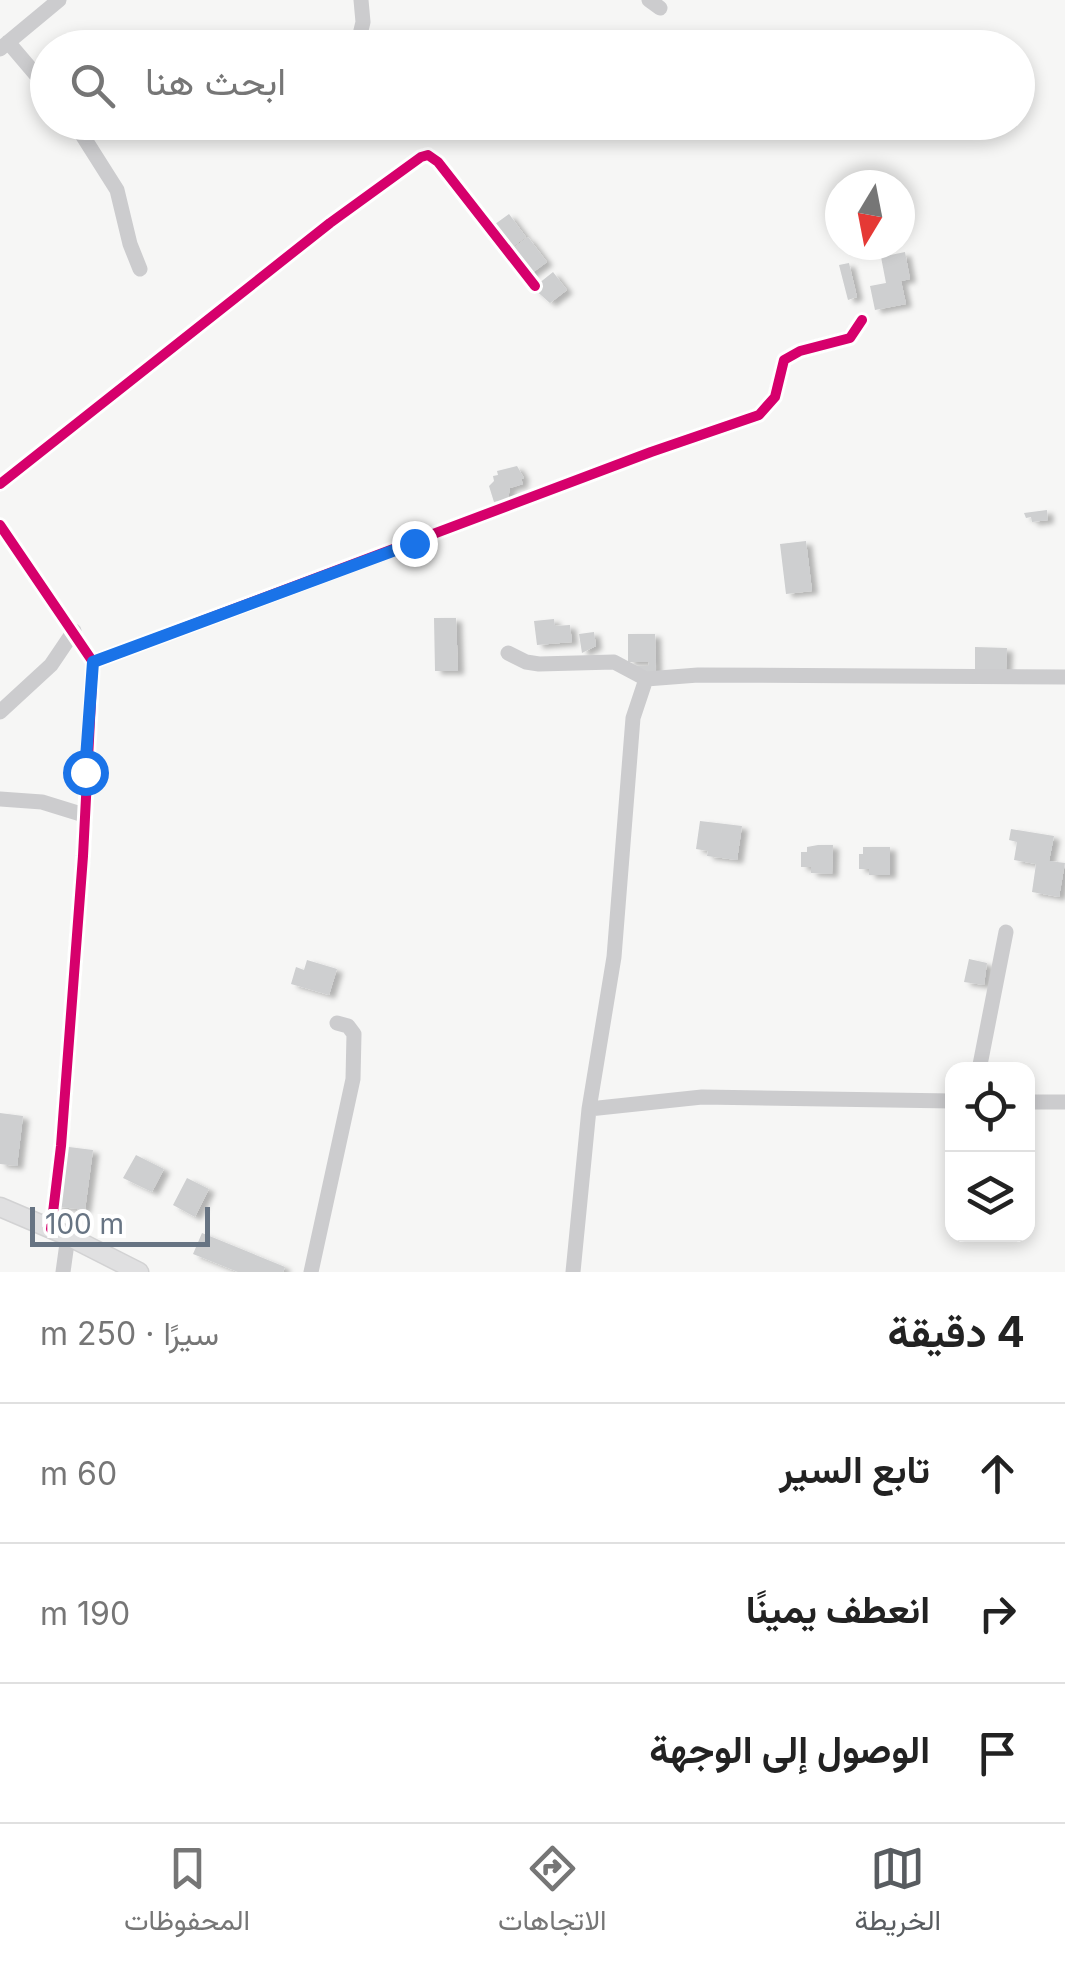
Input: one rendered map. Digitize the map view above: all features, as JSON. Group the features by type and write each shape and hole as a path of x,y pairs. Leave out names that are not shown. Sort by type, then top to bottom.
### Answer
{"main road":[{"path":"0,1207 139,1272"}],"street":[{"path":"30,72 4,45 59,0"},
{"path":"360,0 361,30"},
{"path":"85,140 117,190 140,268"},
{"path":"0,484 330,223 421,157 428,155 438,162 535,286"},
{"path":"93,662 650,452 760,415 776,396 784,360 800,351 850,338 862,320"},
{"path":"0,525 93,662 61,1146 63,1272"},
{"path":"0,712 51,664 74,631"},
{"path":"508,652 539,664 614,662 646,679 698,675 1065,677"},
{"path":"573,1272 588,1109 614,957 634,718 646,679"},
{"path":"0,799 42,802 84,815"},
{"path":"981,1062 1006,932"},
{"path":"310,1272 354,1065 354,1034 348,1026 337,1023"},
{"path":"588,1109 702,1097 945,1101"},
{"path":"1035,1102 1065,1102"}],"building":[{"path":"509,214 526,237 508,250 491,227"},
{"path":"528,237 547,262 528,276 509,251"},
{"path":"882,260 906,260 910,279 901,281 906,304 875,310 870,286 886,283"},
{"path":"849,263 857,297 848,300 839,265"},
{"path":"553,272 567,290 550,303 533,288"},
{"path":"517,466 523,484 510,488 508,499 494,502 489,486 493,476 498,475 497,471"},
{"path":"1047,510 1048,520 1032,522 1024,513"},
{"path":"806,541 812,591 786,594 780,544"},
{"path":"434,618 456,618 458,671 435,671"},
{"path":"554,619 555,626 570,625 572,642 537,645 534,621"},
{"path":"594,632 596,646 582,653 579,634"},
{"path":"628,634 655,634 656,674 637,675 637,666 648,666 649,662 628,662"},
{"path":"975,647 1007,648 1006,671 975,670"},
{"path":"700,821 742,826 737,860 707,856 708,851 696,849"},
{"path":"1011,829 1054,836 1049,861 1065,863 1059,897 1032,892 1036,864 1014,860 1017,842 1009,840"},
{"path":"818,845 833,845 832,874 811,873 811,867 801,867 801,852"},
{"path":"863,847 890,847 890,875 869,875 869,869 859,869"},
{"path":"969,959 987,963 984,985 964,982"},
{"path":"307,960 337,969 329,995 291,984 296,967 304,970"},
{"path":"0,1113 23,1116 17,1166 0,1164"},
{"path":"61,1146 93,1150 85,1210 54,1206"},
{"path":"136,1155 164,1169 152,1192 123,1178"},
{"path":"187,1178 209,1189 195,1217 173,1205"},
{"path":"202,1233 285,1267 283,1272 238,1272 193,1254"}],"cycle path":[{"path":"0,484 330,223 421,157 428,155 438,162 535,286"},
{"path":"93,662 759,415 775,397 784,360 800,351 850,338 862,320"},
{"path":"0,525 93,662 83,856 51,1229"}],"route":[{"path":"85,772 93,662 414,543"}]}
